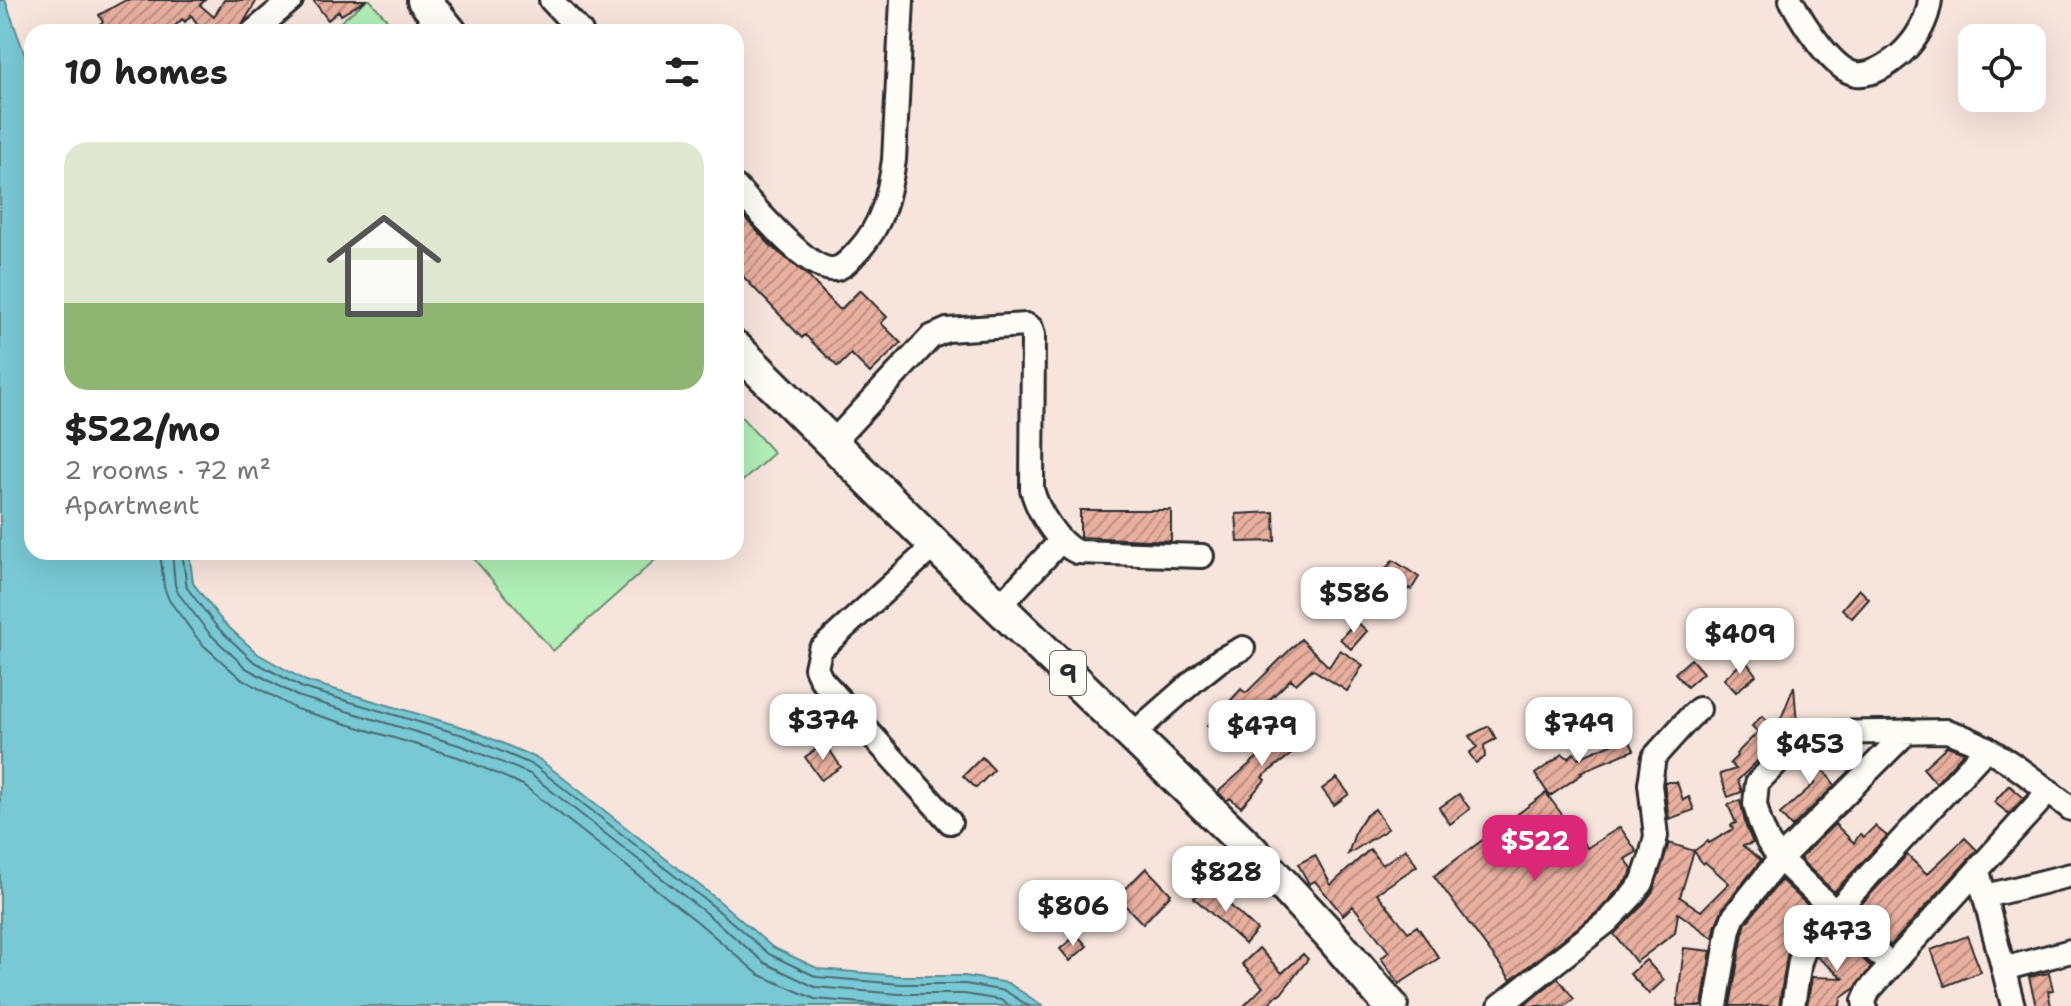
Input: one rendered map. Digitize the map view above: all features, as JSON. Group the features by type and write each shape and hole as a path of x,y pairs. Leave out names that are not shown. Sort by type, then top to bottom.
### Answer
{"highway":[{"path":"424,0 444,24"},
{"name":"9","path":"744,356 1247,846 1391,1006"}],"street":[{"path":"262,24 291,0"},
{"path":"551,0 574,24"},
{"path":"744,196 798,253 827,268 841,267 871,237 884,207 894,160 902,0"},
{"path":"1791,0 1827,53 1842,68 1856,74 1886,67 1914,41 1928,13 1930,0"},
{"path":"832,443 937,333 1026,325 1033,335 1032,489 1035,503 1062,542 1077,552 1202,556"},
{"path":"999,607 1062,542"},
{"path":"935,545 820,650 816,668 821,679 950,822"},
{"path":"1132,735 1220,660 1243,648"},
{"path":"1500,1006 1609,920 1642,883 1656,836 1650,784 1654,757 1699,709"},
{"path":"1716,1006 1734,916 1780,859 1908,731"},
{"path":"1891,966 1780,859 1760,823 1755,804 1757,783 1800,739 1815,733 1947,731 1987,748 2071,809"},
{"path":"1793,1006 1800,961 1808,941 1987,748"},
{"path":"1865,1006 1869,990 2049,791"},
{"path":"1978,871 2013,1006"},
{"path":"1986,896 2071,875"},
{"path":"2003,969 2071,951"}],"green space":[{"path":"370,0 391,24 338,24"},
{"path":"744,420 774,453 744,480"},
{"path":"475,560 655,560 553,651"}],"water":[{"path":"0,0 5,0 24,53 24,560 190,560 193,583 223,622 258,654 306,681 469,729 539,759 718,900 772,947 819,969 900,976 965,976 1008,983 1043,1006 0,1006"}],"building":[{"path":"126,0 205,0 200,5 214,17 224,0 257,0 243,24 197,24 191,15 185,22 182,19 177,24 100,24 103,22 99,15"},
{"path":"313,0 366,0 341,15 339,11 328,20"},
{"path":"744,217 840,310 860,290 887,317 881,323 901,343 870,373 851,354 838,367 805,335 802,338 744,277"},
{"path":"1080,510 1171,510 1171,541 1080,537"},
{"path":"1274,512 1275,541 1238,542 1236,514"},
{"path":"1393,560 1419,577 1411,590 1409,588 1388,613 1365,594"},
{"path":"1859,589 1869,599 1852,618 1842,609"},
{"path":"1356,621 1367,631 1351,649 1340,639"},
{"path":"1301,639 1329,667 1340,650 1363,665 1347,691 1312,669 1296,684 1291,679 1262,707 1264,709 1242,734 1237,729 1225,742 1207,726 1241,689 1246,693"},
{"path":"1691,659 1703,673 1687,687 1675,673"},
{"path":"1745,660 1756,675 1736,692 1724,679"},
{"path":"1794,686 1797,725 1738,780 1742,792 1728,797 1720,774 1736,769 1730,763 1758,732 1752,726 1762,716 1776,731"},
{"path":"1296,726 1308,741 1262,777 1265,780 1241,807 1230,798 1227,801 1218,792 1262,753"},
{"path":"1489,726 1496,739 1484,745 1485,757 1476,763 1469,753 1477,747 1469,736"},
{"path":"1628,737 1634,750 1580,772 1582,774 1550,796 1535,774 1563,754 1568,758 1574,753 1578,758"},
{"path":"825,743 841,767 821,780 805,757"},
{"path":"1947,746 1964,752 1936,783 1923,768"},
{"path":"1820,747 1829,756 1820,766 1835,785 1792,827 1780,814 1815,783 1795,764 1808,751"},
{"path":"982,757 994,770 976,788 963,776"},
{"path":"1337,778 1349,794 1334,805 1322,789"},
{"path":"1664,782 1677,782 1683,800 1689,797 1694,810 1669,819"},
{"path":"2009,785 2024,798 2009,814 1994,802"},
{"path":"1546,793 1587,848 1620,827 1637,852 1625,859 1632,868 1630,876 1600,910 1511,980 1434,876"},
{"path":"1459,794 1470,809 1450,824 1439,808"},
{"path":"1740,800 1753,843 1743,846 1761,860 1723,908 1713,938 1678,913 1675,933 1636,962 1614,934 1653,891 1669,843 1694,851 1733,829 1731,825 1736,823 1728,805","holes":["1694,851 1703,864 1705,862 1729,883 1701,911 1680,897"]},
{"path":"1375,809 1388,829 1348,854 1356,830 1365,816"},
{"path":"1835,824 1854,843 1860,834 1864,837 1875,826 1887,836 1834,892 1801,857"},
{"path":"1965,838 1977,850 1890,946 1855,911 1907,855 1927,874"},
{"path":"1370,849 1382,865 1406,849 1417,866 1377,893 1408,932 1417,926 1439,958 1399,984 1381,958 1389,952 1353,906 1343,915 1315,881 1309,884 1298,864 1315,855 1331,885"},
{"path":"1146,868 1171,894 1143,924 1117,897"},
{"path":"1781,880 1815,912 1797,932 1787,956 1779,1006 1730,1006 1746,923"},
{"path":"1207,884 1257,930 1245,944 1194,898"},
{"path":"1836,932 1871,967 1855,988 1841,998 1840,1006 1807,1006 1812,977 1843,978 1817,957 1820,949"},
{"path":"1077,935 1087,946 1070,961 1060,949"},
{"path":"1967,936 1981,972 1945,986 1931,950"},
{"path":"1259,948 1282,973 1303,954 1308,959 1280,995 1266,1006 1244,1006 1263,987 1242,964"},
{"path":"1684,948 1711,951 1702,1006 1677,1006"},
{"path":"1646,960 1664,980 1649,994 1630,974"},
{"path":"2049,973 2053,990 2048,991 2051,1006 2036,1006 2029,977"},
{"path":"1558,978 1574,999 1565,1006 1523,1006"}]}
